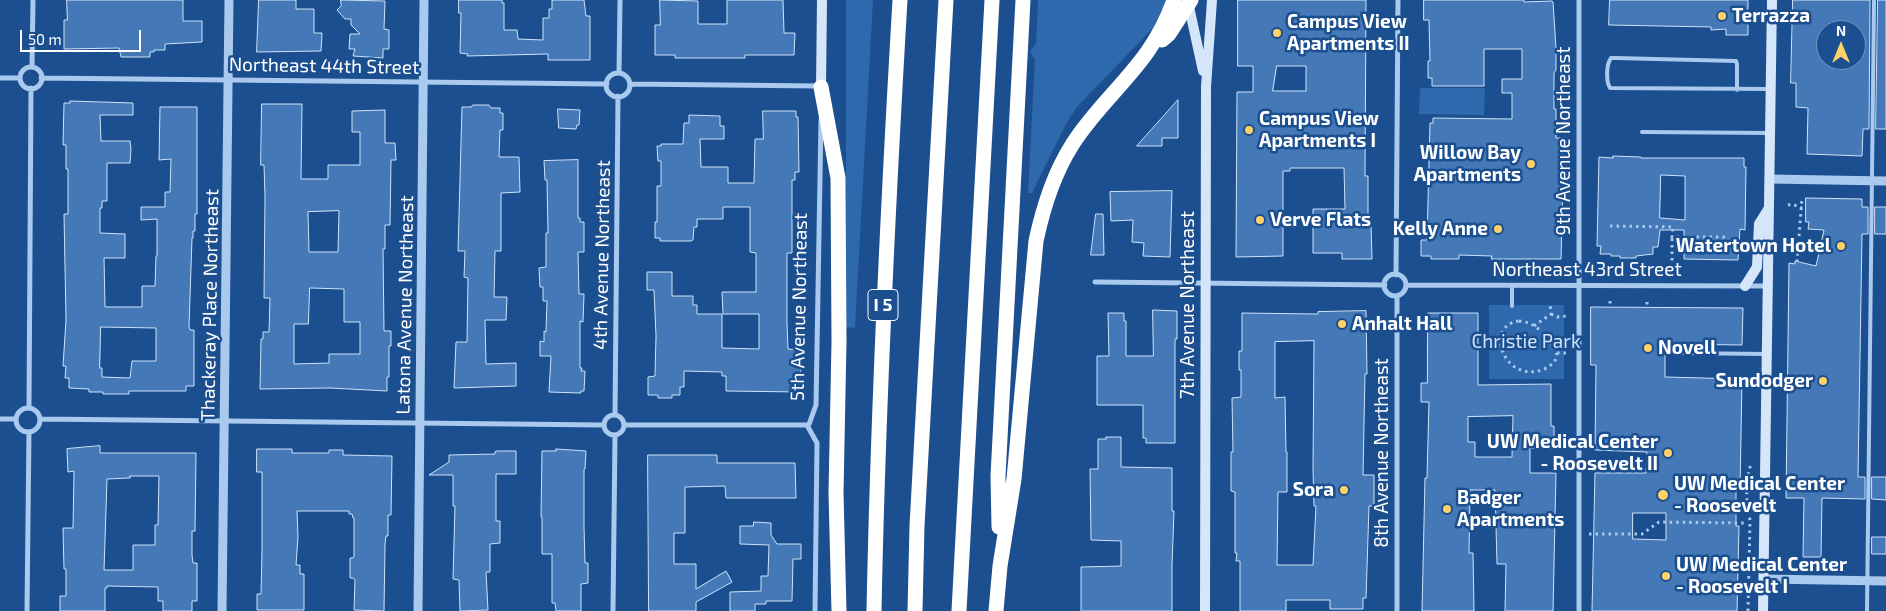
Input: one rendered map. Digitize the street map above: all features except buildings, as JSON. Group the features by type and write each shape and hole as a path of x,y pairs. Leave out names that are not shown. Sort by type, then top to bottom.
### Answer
{"highway":[{"name":"I 5","path":"874,611 876,474 885,258 900,0"},
{"path":"915,611 918,506 946,0"},
{"path":"959,611 992,0"},
{"path":"1000,566 998,476 1023,0"},
{"path":"996,611 1000,566 1014,478 1033,263 1040,220 1055,178 1072,145 1149,50 1163,26 1185,1"},
{"path":"821,86 838,178 836,493 839,611"}],"main road":[{"name":"5th Avenue Northeast","path":"821,86 822,0"},
{"name":"7th Avenue Northeast","path":"1205,611 1206,86 1212,0"},
{"path":"1763,611 1772,0"},
{"path":"1185,1 1206,86"},
{"path":"1745,286 1757,267 1759,224 1770,207"}],"street":[{"path":"32,67 33,0"},
{"name":"Thackeray Place Northeast","path":"222,611 229,0"},
{"name":"Latona Avenue Northeast","path":"418,611 424,0"},
{"path":"619,73 620,0"},
{"path":"1396,275 1398,0"},
{"name":"9th Avenue Northeast","path":"1579,0 1579,611"},
{"path":"32,67 40,72 41,78 38,86 30,88 23,85 20,78 23,70 32,67"},
{"path":"619,73 627,78 630,84 627,92 618,96 610,94 606,84 609,77 619,73"},
{"path":"0,78 20,78"},
{"name":"Northeast 44th Street","path":"41,78 606,84"},
{"path":"630,84 821,86"},
{"name":"5th Avenue Northeast","path":"815,611 817,444 808,425 816,405 821,86"},
{"path":"29,408 30,88"},
{"name":"4th Avenue Northeast","path":"615,415 618,96"},
{"path":"1770,179 1886,182"},
{"path":"1396,275 1404,279 1406,285 1403,293 1397,296 1388,293 1385,285 1388,277 1396,275"},
{"path":"1095,282 1385,285"},
{"name":"Northeast 43rd Street","path":"1406,285 1580,287 1768,286"},
{"name":"8th Avenue Northeast","path":"1397,296 1397,611"},
{"path":"29,408 36,410 40,419 37,428 28,432 20,428 16,419 20,410 29,408"},
{"path":"615,415 623,420 624,425 622,433 615,436 606,433 603,425 607,418 615,415"},
{"path":"0,419 16,419"},
{"path":"40,419 603,425"},
{"path":"624,425 808,425"},
{"path":"27,611 28,432"},
{"path":"613,611 615,436"},
{"path":"1764,579 1886,581"}],"lane":[{"path":"1867,611 1874,0"},
{"path":"1737,90 1736,61 1611,58 1608,64 1608,85 1610,88 1737,90 1771,89"},
{"path":"1642,132 1770,134"},
{"path":"1512,285 1512,306"},
{"path":"1675,353 1767,354"}],"path":[{"path":"1798,262 1802,198"},
{"path":"1788,205 1792,204 1802,208"},
{"path":"1610,226 1673,226 1672,267"},
{"path":"1672,236 1727,237"},
{"path":"1610,301 1610,308"},
{"path":"1647,302 1647,308"},
{"path":"1550,303 1551,314"},
{"path":"1551,314 1557,317 1566,316"},
{"path":"1534,326 1551,314"},
{"path":"1519,321 1534,326 1557,352 1551,366 1547,369 1525,372 1508,362 1503,354 1501,346 1504,330 1512,322 1519,321"},
{"path":"1557,352 1566,352"},
{"path":"1589,534 1642,534 1659,522 1744,523"}],"green space":[{"path":"846,0 873,0 855,328 846,327"},
{"path":"1038,0 1167,0 1154,27 1077,107 1067,122 1032,193 1028,193 1035,59 1030,52 1036,43"},
{"path":"1420,88 1485,88 1484,115 1419,114"},
{"name":"Christie Park","path":"1489,305 1564,305 1564,379 1489,379"}],"place":[{"name":"Terrazza","path":"1722,16"},
{"name":"Campus View Apartments II","path":"1277,33"},
{"name":"Campus View Apartments I","path":"1249,130"},
{"name":"Willow Bay Apartments","path":"1531,164"},
{"name":"Verve Flats","path":"1260,220"},
{"name":"Kelly Anne","path":"1498,229"},
{"name":"Watertown Hotel","path":"1841,246"},
{"name":"Anhalt Hall","path":"1342,324"},
{"name":"Novell","path":"1648,348"},
{"name":"Sundodger","path":"1823,381"},
{"name":"UW Medical Center - Roosevelt II","path":"1668,453"},
{"name":"Sora","path":"1344,490"},
{"name":"UW Medical Center - Roosevelt","path":"1663,495"},
{"name":"Badger Apartments","path":"1447,509"},
{"name":"UW Medical Center - Roosevelt I","path":"1666,576"}]}
